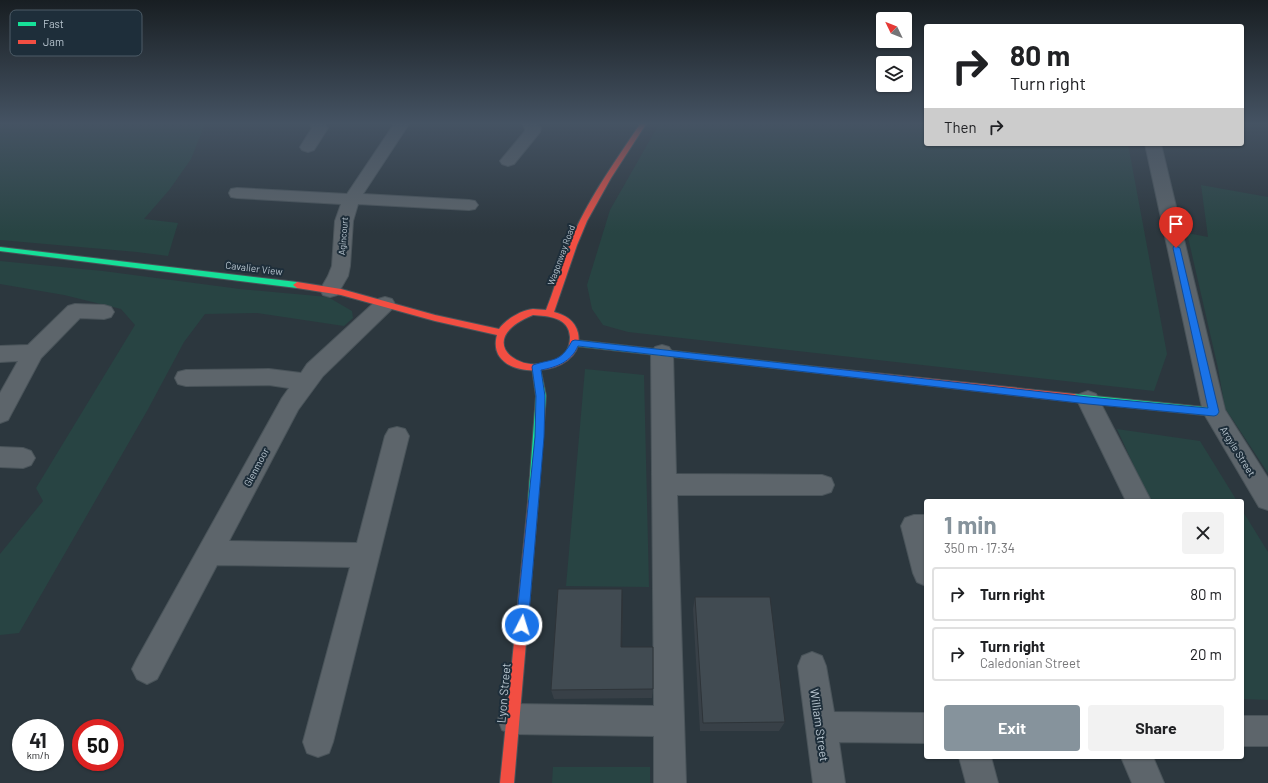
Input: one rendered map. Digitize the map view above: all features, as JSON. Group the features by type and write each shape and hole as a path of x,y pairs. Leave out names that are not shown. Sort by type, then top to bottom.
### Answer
{"street":[{"name":"Agincourt","path":"330,290 338,276 341,266 346,212 351,200 377,161"},
{"name":"Wagonway Road","path":"549,313 559,290 577,235 603,186 619,161"},
{"name":"Argyle Street","path":"1157,161 1214,412 1268,499"},
{"path":"237,193 469,205"},
{"name":"Cavalier View","path":"0,250 282,282 330,290 435,318 502,333"},
{"name":"Glenmoor","path":"147,669 290,404 315,370 385,304"},
{"path":"0,414 33,353 75,311 104,312"},
{"path":"532,312 549,313 564,318 572,325 576,333 575,343 571,352 563,359 553,364 536,367 525,367 513,363 504,356 500,349 499,338 502,333 509,322 532,312"},
{"path":"575,343 1088,400 1214,412"},
{"path":"0,354 33,353"},
{"path":"662,353 670,783"},
{"name":"Lyon Street","path":"507,783 540,437 541,396 536,367"},
{"path":"186,378 269,377 305,382"},
{"path":"1088,400 1138,499"},
{"path":"318,742 397,436"},
{"path":"0,457 23,458"},
{"path":"665,484 822,485"},
{"path":"924,526 914,526 924,565"},
{"path":"210,553 366,555"},
{"name":"William Street","path":"812,666 829,783"},
{"path":"513,719 669,721"},
{"path":"821,727 924,728"},
{"path":"1244,731 1268,731"},
{"path":"976,759 982,783"},
{"path":"1138,759 1148,783"}],"green space":[{"path":"0,161 190,161 170,189 144,219 178,223 168,256 0,240"},
{"path":"638,161 1131,161 1167,354 1154,391 628,332 603,325 592,309 587,285 610,210"},
{"path":"1201,185 1268,197 1268,473 1225,408 1218,368 1187,233 1208,237"},
{"path":"0,261 103,271 240,289 328,297 352,311 353,318 344,326 257,313 205,314 184,342 147,411 19,633 0,635 0,554 43,501 36,488 135,325 121,309 64,295 0,284"},
{"path":"585,369 644,375 649,587 566,586"},
{"path":"1117,429 1200,441 1236,499 1149,499"},
{"path":"1244,513 1268,552 1268,700 1244,699"},
{"path":"553,767 650,767 650,783 552,783"}],"building":[{"path":"558,589 622,589 621,647 653,647 653,689 551,690"},
{"path":"695,597 770,597 785,722 703,723"}],"traffic: fast":[{"path":"0,249 297,285"},
{"path":"575,343 818,370"},
{"path":"533,502 541,396 536,367"},
{"path":"1074,398 1214,412"}],"traffic: jam":[{"path":"549,313 573,245 584,221 591,206 619,161"},
{"path":"297,285 341,292 435,318 502,333"},
{"path":"532,312 549,314 566,320 574,334 574,342 568,355 555,363 540,367 518,365 512,363 506,358 501,348 501,333 504,328 514,320 532,312"},
{"path":"818,370 1074,398"},
{"path":"507,783 533,502"}],"route":[{"path":"522,625 540,437 541,396 536,367 553,364 563,359 571,352 575,343 1088,400 1214,412 1176,248"}]}
